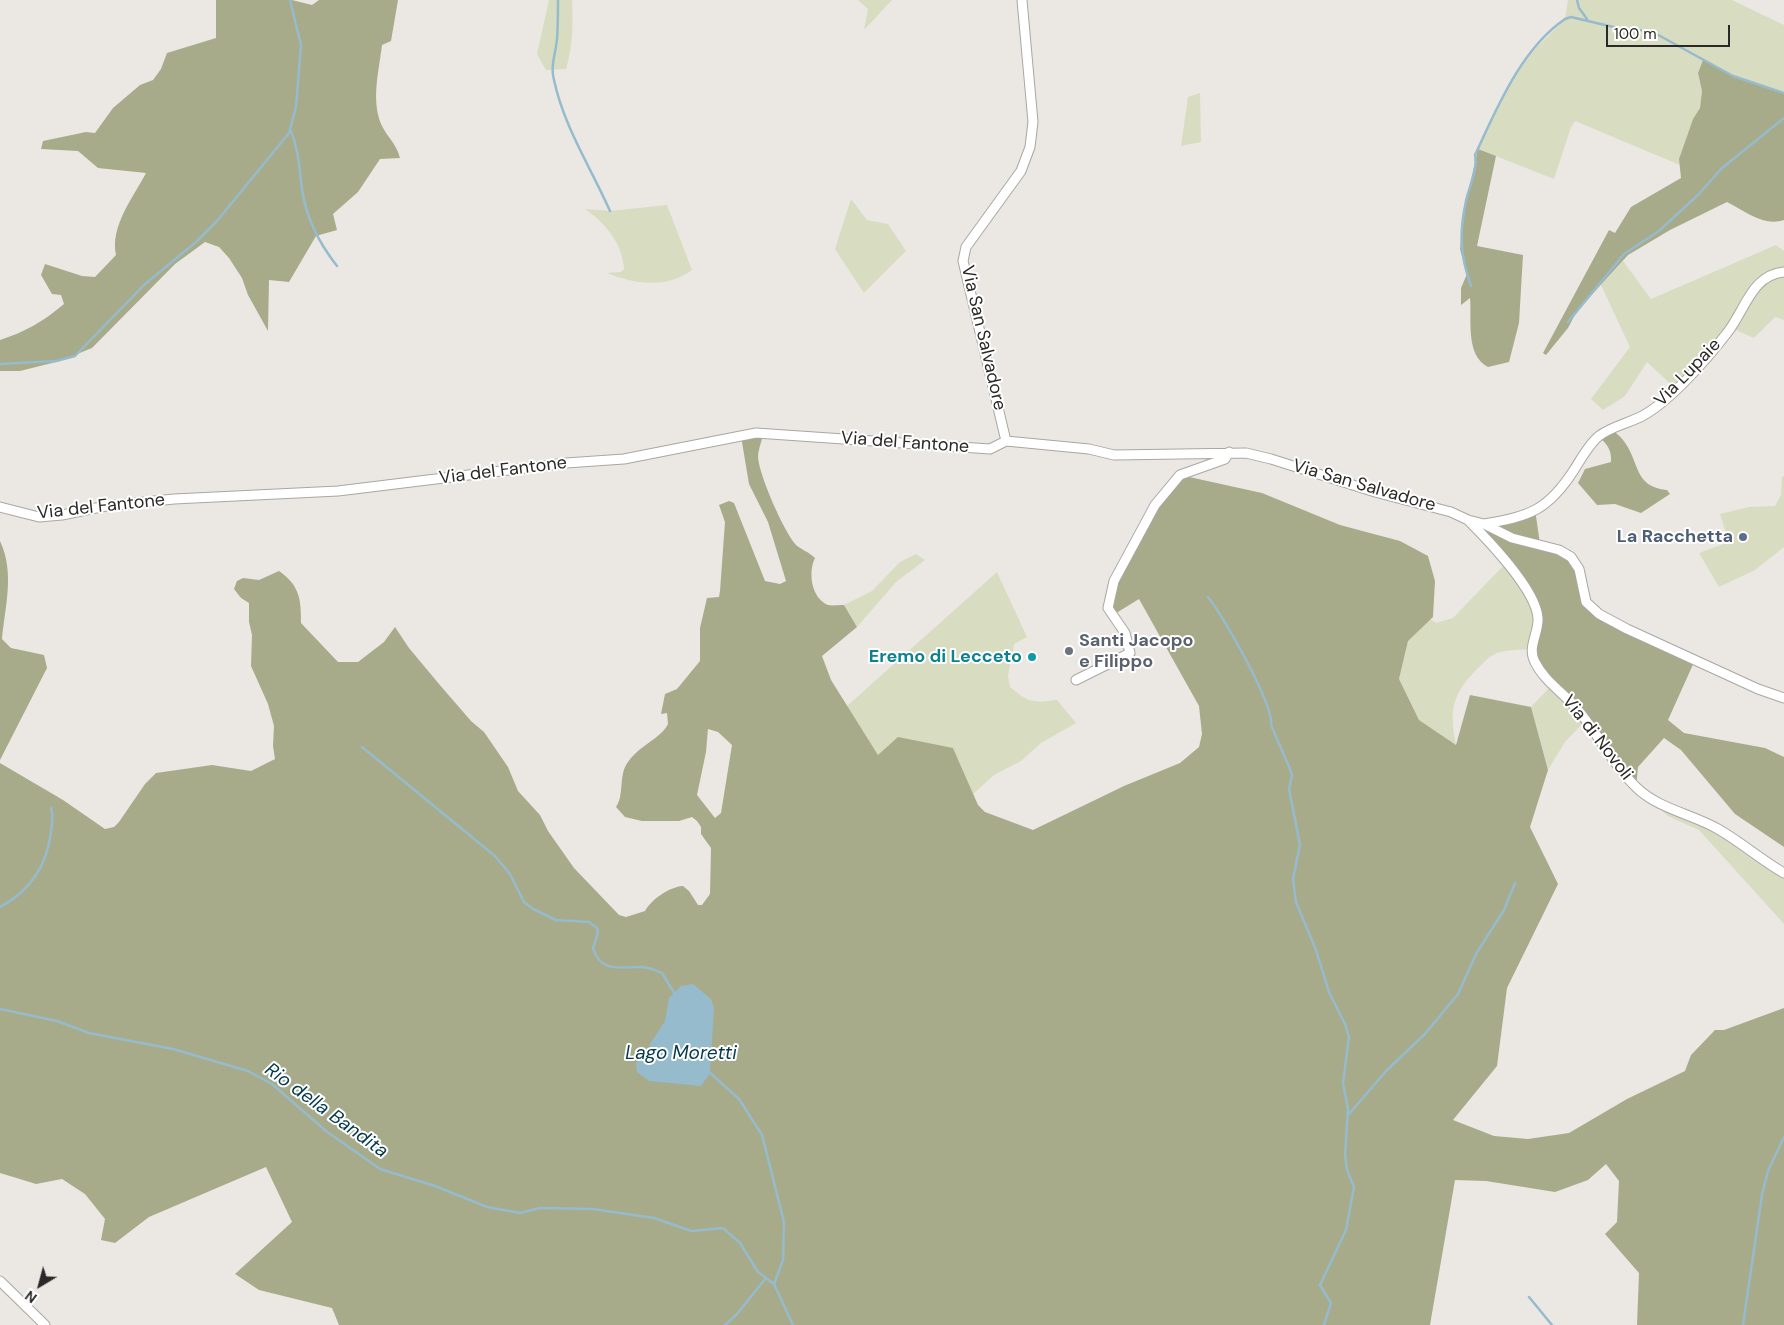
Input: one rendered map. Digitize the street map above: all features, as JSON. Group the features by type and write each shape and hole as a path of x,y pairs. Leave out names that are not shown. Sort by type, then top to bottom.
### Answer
{"street":[{"name":"Via San Salvadore","path":"1022,0 1033,122 1030,147 1021,171 966,247 963,261 1006,441 1088,449 1114,455 1229,452 1272,459 1375,492 1451,512 1468,520"},
{"name":"Via Lupaie","path":"1484,524 1517,518 1540,507 1556,496 1598,436 1642,416 1658,406 1727,333 1754,288 1774,273 1784,272"},
{"name":"Via del Fantone","path":"0,507 25,515 39,517 62,515 106,506 174,499 338,491 566,463 624,459 756,434 990,449 1006,441"},
{"path":"1076,680 1130,653 1125,633 1108,608 1114,581 1155,505 1180,475 1225,459 1229,452"},
{"name":"Via Lupaie","path":"1468,520 1484,524 1512,538 1559,550 1571,557 1579,569 1586,602 1599,614 1626,629 1758,690 1784,698"},
{"name":"Via di Novoli","path":"1468,520 1521,580 1536,609 1538,619 1532,649 1534,661 1545,678 1580,712 1606,752 1636,787 1649,799 1719,830 1784,873"},
{"path":"0,1281 45,1325"}],"green space":[{"path":"216,0 292,0 312,5 319,0 398,0 391,41 382,45 376,95 381,124 400,158 380,159 358,192 333,214 337,230 316,236 289,282 269,280 268,331 248,295 242,278 229,258 219,247 205,242 175,264 92,348 60,361 20,371 0,371 0,340 34,325 64,304 61,295 52,294 41,275 45,264 82,276 95,277 116,255 116,233 119,223 146,173 98,168 78,151 41,149 43,141 86,132 95,133 113,108 140,85 153,80 161,69 167,53 216,38"},
{"path":"549,0 572,0 572,35 566,69 546,70 537,54"},
{"path":"858,0 892,0 864,30 868,9"},
{"path":"1568,0 1732,0 1784,25 1784,93 1733,76 1703,60 1698,73 1702,91 1700,108 1693,119 1679,159 1680,165 1575,121 1571,127 1554,179 1478,149 1513,79 1534,50 1565,19"},
{"path":"1703,60 1733,76 1784,93 1784,220 1777,222 1762,220 1727,202 1670,230 1628,255 1577,311 1568,328 1546,355 1543,353 1609,230 1615,233 1631,207 1681,178 1679,159 1693,119 1700,108 1702,91 1698,73"},
{"path":"1200,93 1201,142 1181,146 1188,97"},
{"path":"1478,149 1496,156 1477,246 1523,255 1519,323 1509,362 1488,367 1476,354 1473,346 1470,298 1461,305 1461,288 1467,274 1460,249 1466,202"},
{"path":"851,199 867,220 888,224 906,251 864,293 835,249"},
{"path":"667,205 692,270 672,280 650,283 628,280 607,273 621,272 624,269 620,251 612,235 585,209 610,211"},
{"path":"1776,245 1784,251 1784,320 1775,317 1754,338 1731,328 1676,389 1647,362 1625,396 1603,410 1591,399 1630,347 1601,285 1623,261 1651,299"},
{"path":"1611,429 1622,439 1639,472 1648,484 1667,490 1670,494 1641,513 1615,504 1597,505 1578,483 1585,469 1611,462 1611,454 1608,448 1598,436"},
{"path":"763,434 758,457 759,465 767,489 791,538 796,545 815,558 812,570 812,584 815,591 822,602 828,605 844,605 857,627 822,656 831,680 878,755 898,737 953,748 978,805 985,812 1033,830 1124,786 1180,763 1199,747 1202,734 1199,706 1139,599 1113,615 1108,608 1137,537 1180,475 1262,493 1340,525 1400,541 1428,556 1435,581 1433,617 1408,641 1399,679 1419,720 1456,745 1470,695 1531,707 1548,770 1530,827 1558,884 1507,988 1497,1066 1453,1120 1494,1136 1528,1139 1569,1133 1627,1099 1685,1071 1691,1055 1715,1030 1724,1030 1784,1008 1784,1325 1637,1325 1639,1273 1605,1234 1617,1222 1619,1181 1606,1164 1588,1180 1555,1192 1486,1181 1455,1180 1430,1325 339,1325 332,1308 259,1290 235,1274 292,1222 266,1167 149,1217 115,1243 101,1240 105,1219 85,1194 62,1179 36,1184 0,1173 0,763 63,800 105,829 114,827 119,822 145,784 156,773 212,765 251,771 275,759 273,746 274,726 268,704 251,666 252,635 249,622 249,603 241,598 234,589 237,581 243,578 259,580 279,571 286,577 295,588 300,600 301,623 338,662 358,662 384,642 395,627 409,648 439,684 471,721 484,732 508,767 518,791 540,815 548,831 574,868 619,915 626,917 645,911 661,894 683,886 689,891 698,905 702,905 710,894 711,848 701,834 701,827 697,821 692,817 679,821 642,821 625,817 616,807 620,798 626,765 636,752 660,734 668,724 667,713 661,714 665,694 677,689 700,661 700,628 707,598 719,597 720,591 725,522 719,505 729,501 734,503 765,581 780,584 786,581 768,522 749,484 741,436","holes":["708,729 718,732 732,745 721,813 715,818 697,795 706,752"]},
{"path":"1784,476 1784,547 1755,570 1719,587 1699,553 1729,542 1720,514 1749,507 1775,506 1781,495 1782,477"},
{"path":"1535,509 1540,544 1571,557 1586,602 1695,660 1668,720 1684,733 1765,748 1784,757 1784,847 1735,814 1681,750 1664,738 1638,767 1636,787 1534,661 1538,619 1521,580 1468,520 1484,524"},
{"path":"0,541 5,553 8,577 2,639 11,648 44,655 47,668 0,760"},
{"path":"916,554 925,560 896,582 857,627 844,605 872,591 900,562"},
{"path":"1506,563 1536,609 1532,649 1497,653 1487,659 1469,677 1458,695 1453,712 1456,745 1419,720 1399,679 1408,641 1430,619 1436,623 1453,618"},
{"path":"997,572 1027,637 1014,644 1008,676 1010,687 1032,701 1057,700 1076,723 1041,743 1021,761 994,775 973,794 953,748 878,755 847,706"},
{"path":"1553,684 1585,721 1565,742 1548,770 1531,707"},
{"path":"1649,799 1698,818 1784,873 1784,924 1699,830 1668,816"}],"water":[{"name":"Lago Moretti","path":"693,984 711,999 714,1008 710,1073 701,1086 649,1081 637,1072 636,1063 645,1055 651,1057 650,1044 665,1021 669,998 681,986"}],"waterway":[{"path":"0,364 56,361 75,356 144,285 196,242 217,221 289,133 296,107 301,45 290,0"},
{"path":"558,0 557,39 553,70 558,97 571,131 610,211"},
{"path":"1577,0 1579,8 1587,19"},
{"path":"1471,286 1463,254 1462,223 1473,178 1476,161 1475,155 1502,99 1523,63 1535,46 1565,19 1571,17 1622,29 1651,31 1733,76 1784,93"},
{"path":"1568,322 1624,254 1659,231 1699,194 1721,169 1784,118"},
{"path":"291,131 297,153 304,200 310,220 324,248 337,266"},
{"path":"1208,597 1225,622 1265,699 1271,725 1292,775 1289,789 1300,845 1293,879 1296,902 1316,950 1329,992 1345,1024 1349,1037 1343,1083 1348,1109 1345,1155 1347,1170 1354,1187 1346,1230 1320,1285 1331,1303 1324,1325"},
{"path":"362,747 495,856 510,874 524,902 533,909 556,920 589,922 597,928 598,933 593,948 601,962 607,966 620,968 643,967 660,972 676,996"},
{"path":"0,907 20,893 41,866 49,844 53,817 51,808"},
{"path":"1349,1114 1386,1071 1425,1034 1458,994 1476,954 1504,910 1515,883"},
{"name":"Rio della Bandita","path":"0,1009 57,1021 89,1033 173,1049 248,1071 272,1084 326,1131 380,1169 435,1186 487,1207 520,1213 540,1208 593,1209 654,1218 691,1231 723,1228 740,1243 758,1272 774,1284 793,1325"},
{"path":"709,1072 739,1099 762,1135 784,1222 783,1260 774,1284"},
{"path":"1743,1325 1762,1195 1768,1171 1784,1137"},
{"path":"725,1325 737,1314 766,1278"},
{"path":"1529,1297 1552,1325"}],"place":[{"name":"La Racchetta","path":"1743,537"},
{"name":"Santi Jacopo e Filippo","path":"1069,651"},
{"name":"Eremo di Lecceto","path":"1032,657"}]}
